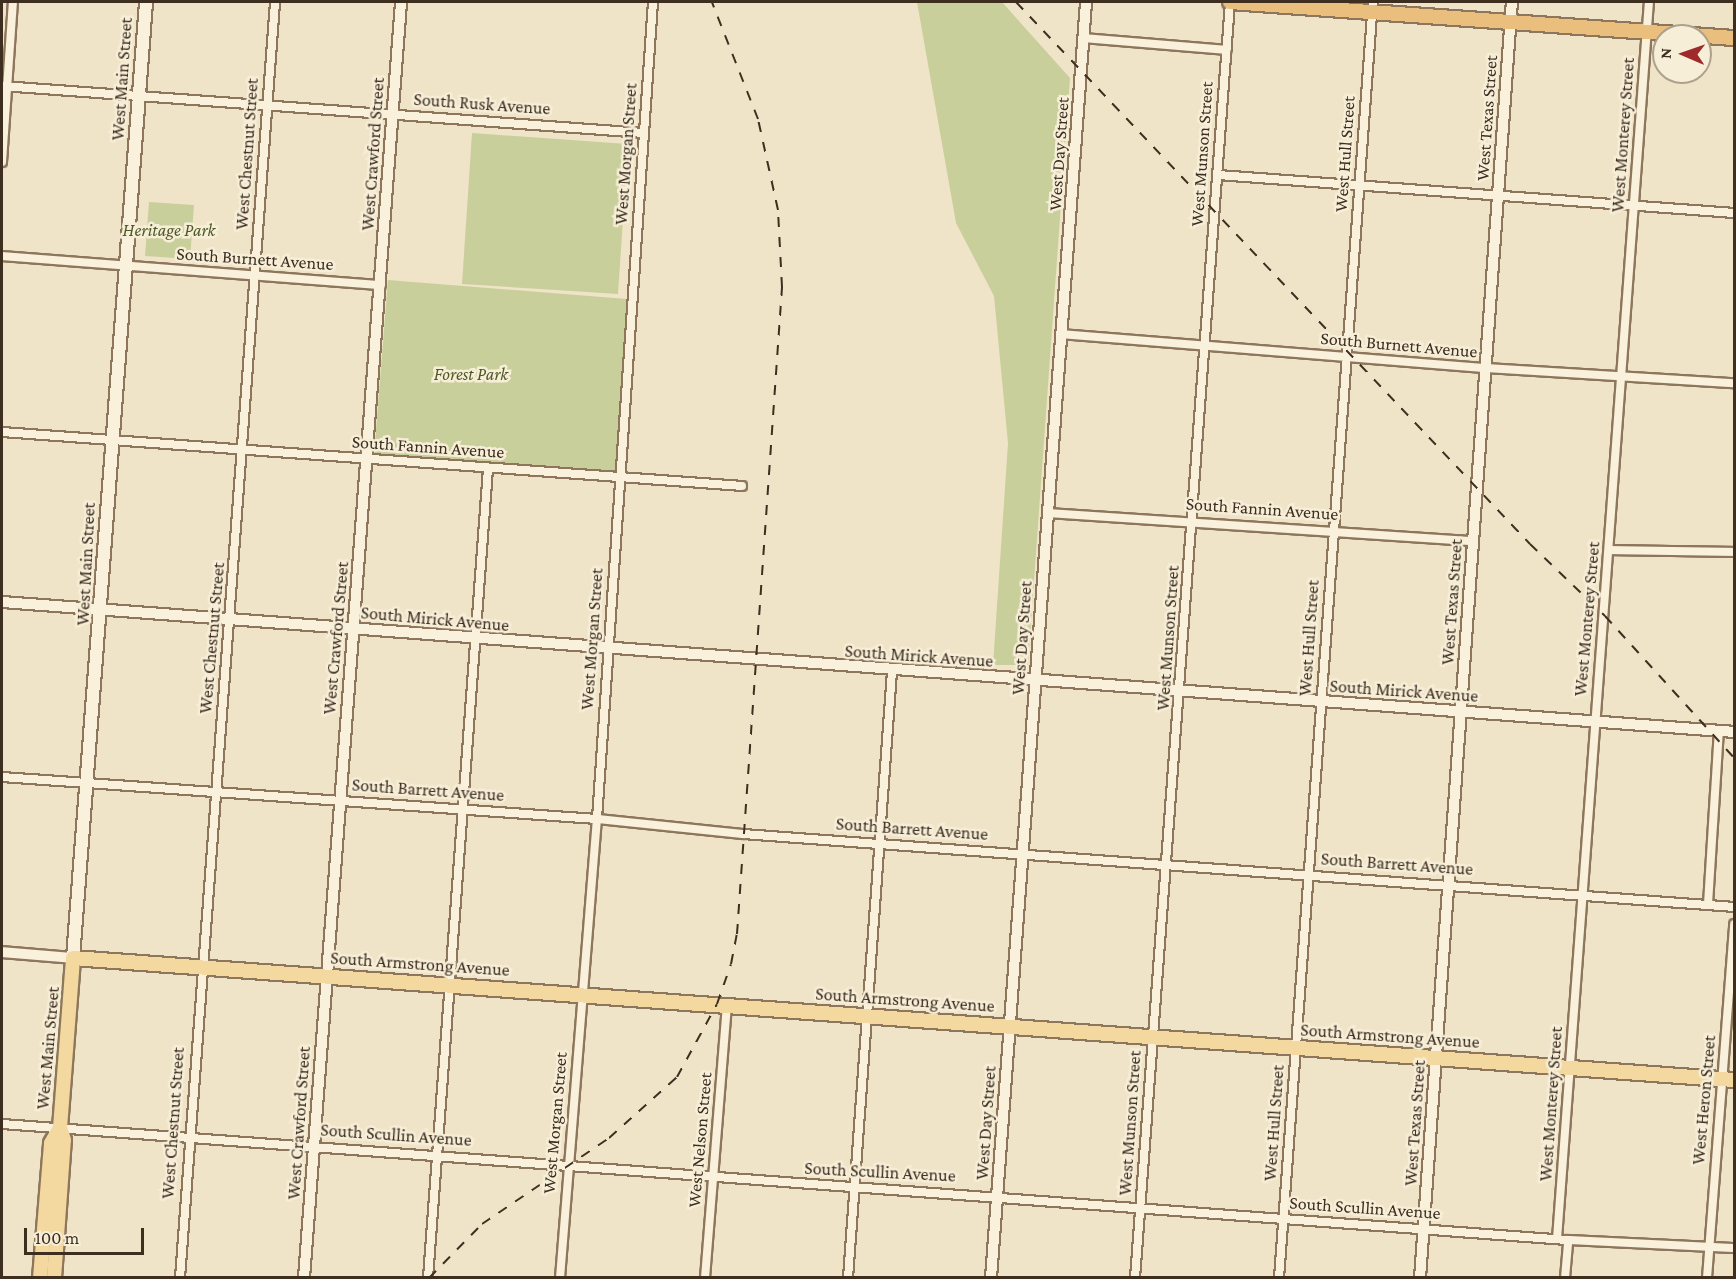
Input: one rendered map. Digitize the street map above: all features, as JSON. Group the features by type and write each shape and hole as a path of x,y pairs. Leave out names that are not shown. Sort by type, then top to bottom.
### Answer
{"highway":[{"path":"1230,2 1373,7 1510,22 1734,38"}],"main road":[{"name":"West Main Street","path":"54,1278 64,1140 60,1128 102,610 112,441 146,2"},
{"name":"South Armstrong Avenue","path":"73,957 451,983 1728,1079"},
{"name":"West Main Street","path":"40,1278 51,1143 60,1128"}],"street":[{"path":"2,162 4,87 13,2"},
{"name":"West Chestnut Street","path":"180,1278 188,1137 232,619 241,449 275,2"},
{"name":"West Crawford Street","path":"304,1278 401,2"},
{"name":"West Morgan Street","path":"560,1278 597,819 653,2"},
{"name":"West Day Street","path":"991,1278 1086,2"},
{"name":"West Munson Street","path":"1135,1278 1165,863 1181,690 1230,2"},
{"name":"West Texas Street","path":"1420,1278 1512,2"},
{"name":"West Monterey Street","path":"1557,1239 1649,2"},
{"name":"West Hull Street","path":"1279,1278 1373,7"},
{"path":"1084,38 1226,50"},
{"name":"South Rusk Avenue","path":"4,87 644,133"},
{"path":"1218,175 1734,213"},
{"name":"South Burnett Avenue","path":"2,256 381,285"},
{"name":"South Burnett Avenue","path":"1061,334 1486,368 1734,383"},
{"name":"South Fannin Avenue","path":"2,432 742,486"},
{"path":"428,1278 488,469"},
{"name":"South Fannin Avenue","path":"1048,513 1473,541"},
{"path":"1610,550 1734,552"},
{"name":"South Mirick Avenue","path":"2,602 608,650 1181,690 1460,713 1595,720 1734,732"},
{"path":"848,1278 892,671"},
{"path":"1708,904 1719,731"},
{"name":"South Barrett Avenue","path":"2,777 597,819 880,843 1734,907"},
{"name":"West Heron Street","path":"1707,1278 1728,1079 1734,924"},
{"path":"2,952 73,957"},
{"name":"West Nelson Street","path":"705,1278 727,1005"},
{"name":"South Scullin Avenue","path":"2,1124 568,1163 714,1178 998,1196 1424,1230 1734,1248"},
{"path":"1565,1278 1568,1240"}],"green space":[{"path":"917,2 1002,2 1070,78 1028,665 993,665 1008,443 994,296 956,223"},
{"path":"472,133 628,144 618,294 462,284"},
{"name":"Heritage Park","path":"149,202 194,205 190,259 145,256"},
{"name":"Forest Park","path":"388,280 627,299 615,472 374,455"}],"railway":[{"path":"429,1278 482,1224 609,1138 677,1077 717,1004 731,964 737,934 782,287 778,210 758,119 712,2"},
{"path":"1016,2 1530,544 1605,616 1734,758"}]}
